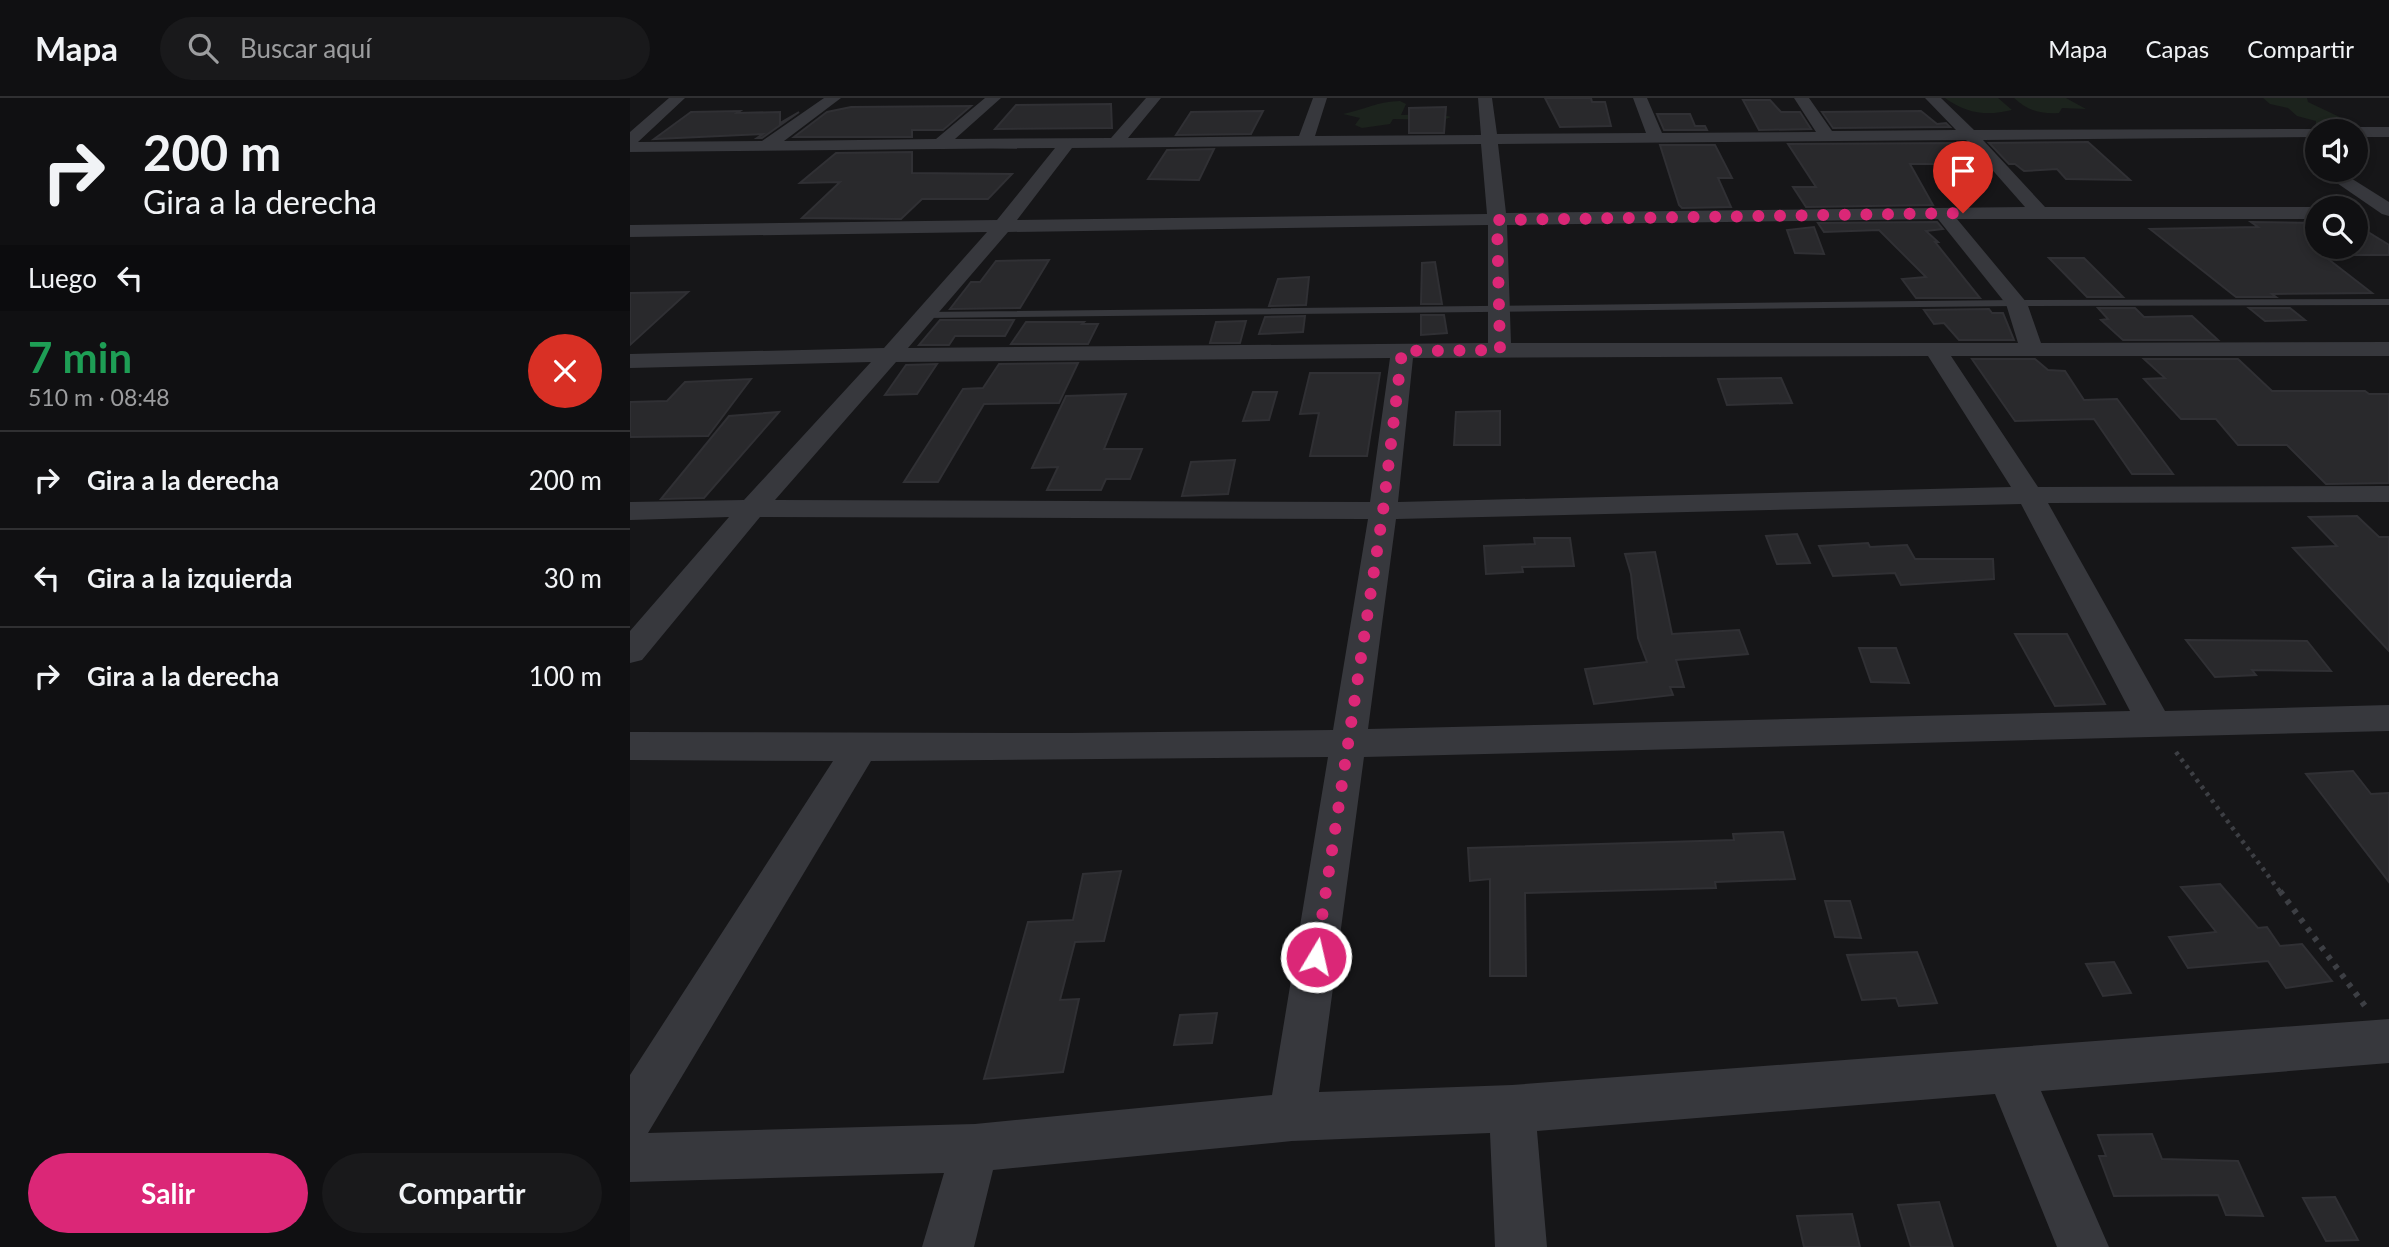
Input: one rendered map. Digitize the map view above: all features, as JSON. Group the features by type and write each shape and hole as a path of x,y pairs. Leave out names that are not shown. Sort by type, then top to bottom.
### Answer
{"street":[{"path":"630,141 678,98"},
{"path":"767,145 834,98"},
{"path":"940,144 994,98"},
{"path":"1115,143 1154,98"},
{"path":"1306,140 1320,98"},
{"path":"1485,98 1497,220 1500,350"},
{"path":"1640,98 1656,137"},
{"path":"1801,98 1827,136"},
{"path":"1932,98 1971,135 2039,212"},
{"path":"2270,132 2294,148"},
{"path":"630,147 2305,132"},
{"path":"2368,132 2389,132"},
{"path":"630,652 752,508 1002,227 1067,144"},
{"path":"2345,182 2389,212"},
{"path":"2368,213 2389,212"},
{"path":"630,231 1943,213 2305,213"},
{"path":"1943,213 2016,303 2031,348"},
{"path":"630,361 890,355 1500,350 2389,349"},
{"path":"1935,350 2030,495 2154,723"},
{"path":"1292,1117 1383,511 1402,351"},
{"path":"630,511 752,508 1383,511 2030,495 2389,494"},
{"path":"630,746 860,749 1348,744 2389,718"},
{"path":"630,1118 860,749"},
{"path":"630,1158 975,1148 1292,1117 1512,1109 2008,1072 2381,1029"},
{"path":"2008,1072 2083,1247"},
{"path":"1512,1109 1521,1247"},
{"path":"948,1247 975,1148"}],"lane":[{"path":"924,316 2016,303 2389,302"}],"path":[{"path":"2154,723 2381,1029"}],"shaded area":[{"path":"1945,98 1998,98 2012,110 1977,112"},
{"path":"2014,98 2066,98 2086,109 2062,108 2059,113 2040,112 2029,109"},
{"path":"2263,98 2307,98 2308,102 2344,119 2308,119 2297,116 2288,108 2270,104"},
{"path":"1400,101 1406,104 1401,115 1438,114 1451,117 1443,120 1393,119 1390,124 1362,128 1355,125 1360,118 1343,114 1378,104"}],"building":[{"path":"1545,98 1591,98 1592,102 1605,102 1611,126 1560,127"},
{"path":"1743,100 1770,100 1781,112 1800,112 1811,129 1759,130"},
{"path":"1111,104 1112,128 995,129 1016,105"},
{"path":"971,106 943,130 912,130 912,137 794,137 827,112 851,107"},
{"path":"1446,107 1444,133 1409,133 1409,108"},
{"path":"740,111 737,113 780,112 780,123 799,112 762,138 757,138 763,134 654,139 691,112"},
{"path":"1263,111 1251,134 1176,135 1191,112"},
{"path":"1921,111 1937,124 1946,123 1950,127 1833,128 1822,112"},
{"path":"1657,114 1690,114 1695,126 1705,126 1707,130 1664,130"},
{"path":"2088,142 2130,180 2066,179 2057,169 2024,171 2015,164 2009,164 1989,143"},
{"path":"1965,143 1984,164 1910,164 1933,205 1806,207 1793,187 1816,187 1788,144"},
{"path":"1660,145 1715,145 1732,178 1718,178 1731,207 1682,208"},
{"path":"1214,149 1199,180 1148,179 1167,150"},
{"path":"912,152 912,173 1012,174 988,199 922,199 901,219 802,218 840,182 800,183 836,153"},
{"path":"1937,222 1943,229 1926,231 1938,242 1935,242 1980,298 1916,298 1902,279 1926,277 1879,230 1824,232 1818,223"},
{"path":"2251,222 2305,223 2305,259 2328,259 2372,293 2236,297 2150,229 2258,227"},
{"path":"1814,227 1824,254 1795,253 1787,230"},
{"path":"2368,232 2389,245 2389,255 2368,255"},
{"path":"2049,258 2084,258 2123,297 2087,297"},
{"path":"1049,260 1020,308 950,309 971,282 980,282 996,261"},
{"path":"1435,262 1442,304 1421,304 1422,263"},
{"path":"1309,277 1306,305 1269,306 1278,279"},
{"path":"688,292 630,345 630,293"},
{"path":"2098,308 2135,308 2144,317 2192,316 2218,340 2123,340 2101,320 2108,319"},
{"path":"2249,308 2290,308 2305,320 2265,321"},
{"path":"1989,309 1992,313 2003,313 2014,340 1959,340 1944,323 1934,324 1924,310"},
{"path":"1421,315 1444,315 1447,333 1421,335"},
{"path":"1305,316 1303,332 1259,334 1265,317"},
{"path":"940,320 1014,320 1005,336 955,336 949,345 919,345"},
{"path":"1246,321 1240,343 1210,343 1216,322"},
{"path":"1026,322 1098,324 1088,344 1011,344"},
{"path":"1972,359 2035,359 2048,370 2065,371 2084,400 2117,399 2173,474 2132,474 2094,419 2015,421"},
{"path":"2144,359 2238,359 2272,391 2365,391 2369,394 2389,394 2389,483 2326,484 2287,445 2238,445 2216,419 2181,419 2144,379 2165,378"},
{"path":"1078,363 1059,403 984,404 938,482 904,482 963,389 983,388 999,364"},
{"path":"937,364 917,394 885,395 906,365"},
{"path":"1310,373 1380,373 1367,456 1310,456 1319,413 1300,414"},
{"path":"1781,378 1792,403 1727,405 1718,379"},
{"path":"751,379 708,436 630,437 630,402 667,401 685,382"},
{"path":"1253,392 1277,392 1269,420 1243,421"},
{"path":"1126,394 1104,449 1142,449 1130,479 1106,479 1101,490 1047,490 1058,467 1032,468 1066,396"},
{"path":"1500,411 1500,445 1454,445 1456,412"},
{"path":"779,412 704,498 661,499 729,416"},
{"path":"1235,460 1228,494 1182,496 1191,462"},
{"path":"2357,516 2379,537 2389,537 2389,651 2293,548 2337,546 2309,517"},
{"path":"1797,534 1810,563 1777,564 1766,536"},
{"path":"1534,538 1570,538 1574,566 1522,567 1523,572 1486,574 1484,546 1535,544"},
{"path":"1868,543 1870,547 1907,545 1915,559 1993,559 1994,579 1901,585 1895,573 1833,576 1819,546"},
{"path":"1655,552 1672,634 1739,630 1748,654 1676,660 1684,687 1670,687 1673,695 1594,704 1585,669 1647,662 1638,638 1631,574 1625,554"},
{"path":"2015,634 2067,634 2105,704 2055,706"},
{"path":"2186,640 2307,641 2331,671 2252,670 2256,675 2215,677"},
{"path":"1859,648 1896,648 1909,683 1871,682"},
{"path":"2353,771 2371,794 2389,793 2389,882 2306,774"},
{"path":"1783,832 1795,879 1715,882 1716,888 1525,893 1526,976 1490,976 1490,879 1470,881 1468,848 1734,840 1733,834"},
{"path":"1121,871 1104,941 1075,942 1060,1000 1079,999 1063,1072 984,1079 1028,922 1073,920 1083,874"},
{"path":"2220,884 2258,928 2267,927 2280,946 2302,944 2332,981 2286,988 2268,961 2188,968 2169,937 2216,932 2181,887"},
{"path":"1825,901 1850,901 1861,938 1835,937"},
{"path":"1917,952 1937,1003 1899,1006 1896,998 1862,1000 1847,955"},
{"path":"2114,962 2131,993 2103,996 2086,964"},
{"path":"1217,1013 1212,1043 1174,1045 1180,1015"},
{"path":"2152,1134 2162,1159 2238,1161 2263,1216 2226,1215 2218,1195 2114,1196 2099,1156 2106,1156 2098,1135"},
{"path":"2335,1197 2358,1240 2326,1241 2303,1198"},
{"path":"1939,1202 1953,1247 1911,1247 1898,1205"},
{"path":"1852,1214 1860,1247 1804,1247 1797,1216"}],"route":[{"path":"1316,957 1383,511 1402,351 1500,350 1497,220 1963,213"}]}
